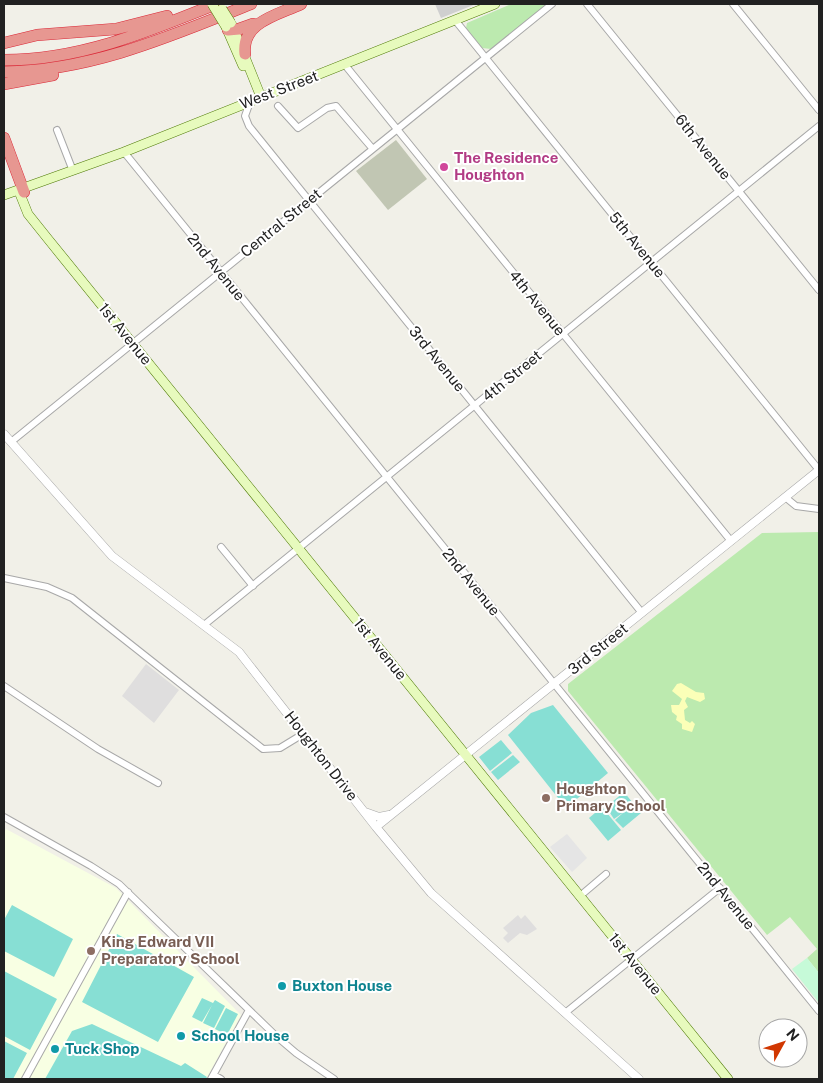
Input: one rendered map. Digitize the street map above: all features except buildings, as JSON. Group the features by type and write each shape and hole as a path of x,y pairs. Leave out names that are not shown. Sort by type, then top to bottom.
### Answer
{"highway":[{"path":"4,60 42,58 86,50 128,38 218,4"},
{"path":"4,72 47,69 82,63 143,45 251,4"},
{"path":"230,28 247,27 296,4"},
{"path":"245,54 245,39 252,28 301,4"},
{"path":"4,43 37,35 116,29 182,11 201,10"},
{"path":"4,84 61,73 82,63"},
{"path":"4,138 21,191"},
{"path":"4,154 21,191"}],"main road":[{"path":"212,4 230,28 255,99"},
{"path":"218,4 245,54 255,99"},
{"name":"West Street","path":"4,195 21,191 124,152 495,4"},
{"name":"West Street","path":"4,201 21,191"},
{"name":"1st Avenue","path":"21,191 32,218 132,344 728,1079"}],"street":[{"name":"Central Street","path":"11,442 552,4"},
{"name":"6th Avenue","path":"587,4 819,290"},
{"path":"733,4 819,110"},
{"name":"5th Avenue","path":"455,20 819,470"},
{"name":"4th Avenue","path":"345,64 731,542"},
{"name":"3rd Avenue","path":"255,99 245,116 247,123 642,613"},
{"path":"278,106 298,128 327,108 336,106 372,148"},
{"name":"4th Street","path":"204,625 819,126"},
{"path":"57,130 72,171"},
{"name":"2nd Avenue","path":"124,152 819,1011"},
{"name":"Houghton Drive","path":"4,434 91,535 115,559 239,652 363,811 431,893 639,1079"},
{"name":"3rd Street","path":"376,827 819,470"},
{"path":"785,497 796,506 819,509"},
{"path":"221,547 253,586"},
{"path":"4,578 47,587 72,598 263,749 280,748 303,734"},
{"path":"4,686 98,748 158,783"},
{"path":"363,811 378,817 394,814"},
{"path":"5,821 104,873 128,892 288,1047 334,1079"},
{"path":"580,896 606,874"},
{"path":"565,1013 720,888"},
{"path":"25,1079 128,892"},
{"path":"221,1079 213,1077 249,1010"}],"shaded area":[{"path":"435,4 476,4 441,18"},
{"path":"511,4 548,4 491,49 482,48 466,28 467,23"},
{"path":"396,140 427,179 388,210 356,171"},
{"path":"819,532 819,973 807,958 817,949 790,917 767,935 568,691 568,684 762,533"},
{"path":"146,664 179,690 154,723 122,696"},
{"path":"553,705 608,773 566,808 508,735 531,713"},
{"path":"501,740 512,753 490,771 479,757"},
{"path":"513,755 520,762 498,780 491,772"},
{"path":"624,792 641,813 623,828 615,820 624,812 614,819 606,807"},
{"path":"602,807 621,830 608,841 589,818"},
{"name":"King Edward VII Preparatory School","path":"6,829 116,888 241,1015 206,1079 4,1079 4,833"},
{"path":"567,834 587,858 572,872 550,847"},
{"path":"12,905 73,939 54,977 4,951 4,920"},
{"path":"518,915 521,919 525,915 537,929 527,935 520,933 508,943 503,938 508,933 503,928"},
{"path":"117,934 194,977 158,1042 82,1002"},
{"path":"807,958 819,973 819,1003 792,969"},
{"path":"4,971 57,999 30,1050 4,1036"},
{"path":"202,998 213,1003 215,1000 225,1006 214,1028 203,1023 212,1005 202,1022 192,1017"},
{"path":"226,1008 238,1014 227,1035 215,1029"},
{"path":"92,1024 181,1066 185,1063 207,1077 206,1079 45,1079 72,1031"},
{"path":"4,1041 27,1053 13,1079 4,1079"}],"sand":[{"path":"681,683 696,692 704,693 705,699 700,702 687,697 685,701 688,707 684,710 685,720 690,723 692,721 695,724 692,732 682,729 682,724 676,720 677,716 672,712 671,705 679,705 682,699 672,691 677,684"}],"place":[{"name":"The Residence Houghton","path":"444,167"},
{"name":"Houghton Primary School","path":"546,798"},
{"name":"King Edward VII Preparatory School","path":"91,951"},
{"name":"Buxton House","path":"282,986"},
{"name":"School House","path":"181,1036"},
{"name":"Tuck Shop","path":"55,1049"}]}
